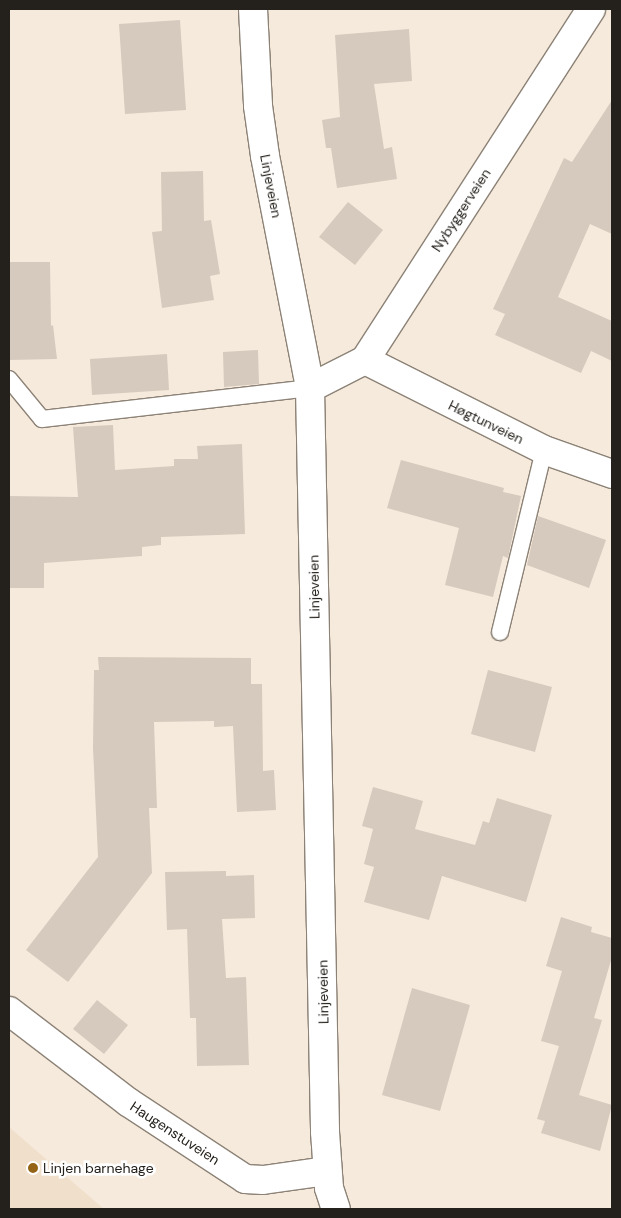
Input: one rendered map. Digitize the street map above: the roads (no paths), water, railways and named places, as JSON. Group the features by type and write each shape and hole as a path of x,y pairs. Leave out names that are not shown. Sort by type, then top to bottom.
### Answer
{"street":[{"name":"Linjeveien","path":"253,9 258,106 265,156 310,388 327,1171"},
{"name":"Nybyggerveien","path":"365,360 591,9"},
{"path":"310,388 365,360"},
{"name":"Høgtunveien","path":"365,360 544,450 612,474"},
{"name":"Haugenstuveien","path":"9,1011 128,1102 245,1180 263,1180 327,1171"},
{"path":"327,1171 336,1209"}],"lane":[{"path":"9,379 42,419 310,388"},
{"path":"500,632 544,450"}],"place":[{"name":"Linjen barnehage","path":"33,1168"}]}
